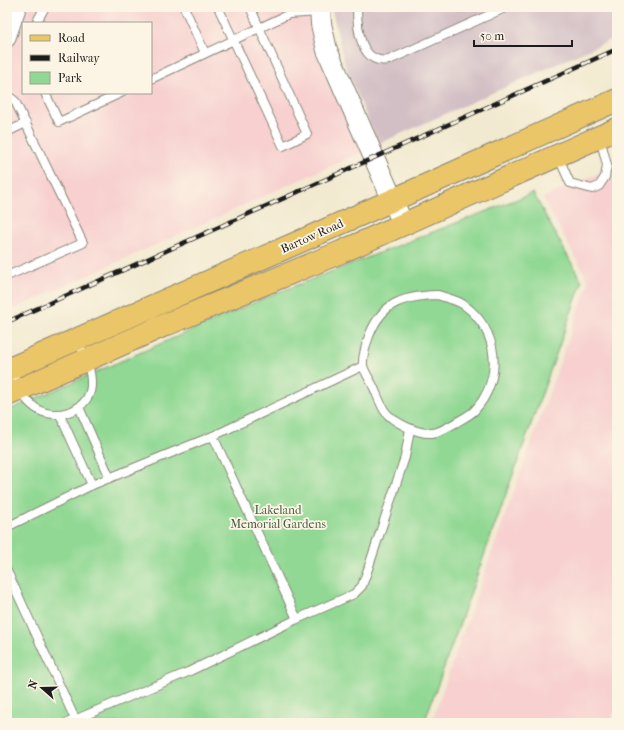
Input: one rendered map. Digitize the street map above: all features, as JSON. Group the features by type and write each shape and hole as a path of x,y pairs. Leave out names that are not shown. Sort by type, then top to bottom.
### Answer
{"main road":[{"name":"Bartow Road","path":"9,369 617,100"},
{"name":"Bartow Road","path":"13,392 404,224 608,133"}],"street":[{"path":"7,39 18,7"},
{"path":"320,9 321,24 327,50 392,200 404,224"}],"lane":[{"path":"37,22 45,7"},
{"path":"184,7 205,53"},
{"path":"218,7 283,146 307,134 250,7"},
{"path":"357,7 361,40 365,52 375,59 383,61 389,60 507,7"},
{"path":"152,78 289,14 320,9"},
{"path":"45,94 59,122 119,94"},
{"path":"7,95 16,101 83,244 7,276"},
{"path":"7,132 26,123"},
{"path":"558,155 570,183 592,189 599,186 605,177 608,133"},
{"path":"438,295 463,304 478,319 490,338 495,369 490,389 474,412 452,426 432,433 410,429 397,421 384,410 363,366 364,354 371,331 382,311 400,301 422,296 438,295"},
{"path":"9,369 13,392 43,412 60,415 79,407 88,396 91,386 87,359 77,338"},
{"path":"7,527 92,486 213,436 363,366"},
{"path":"79,407 110,478"},
{"path":"60,415 92,486"},
{"path":"7,571 70,722 188,672 297,619 354,594 362,586 405,457 410,429"},
{"path":"213,436 297,619"}],"shaded area":[{"path":"27,7 313,7 364,151 7,312 7,25 19,29"},
{"path":"331,7 617,7 617,37 378,144 345,65"},
{"path":"617,165 617,705 611,723 431,723 588,284 588,280 543,198"}],"green space":[{"name":"Lakeland Memorial Gardens","path":"533,193 582,282 424,723 7,723 7,411 274,294"}],"railway":[{"path":"7,322 617,49"}]}
